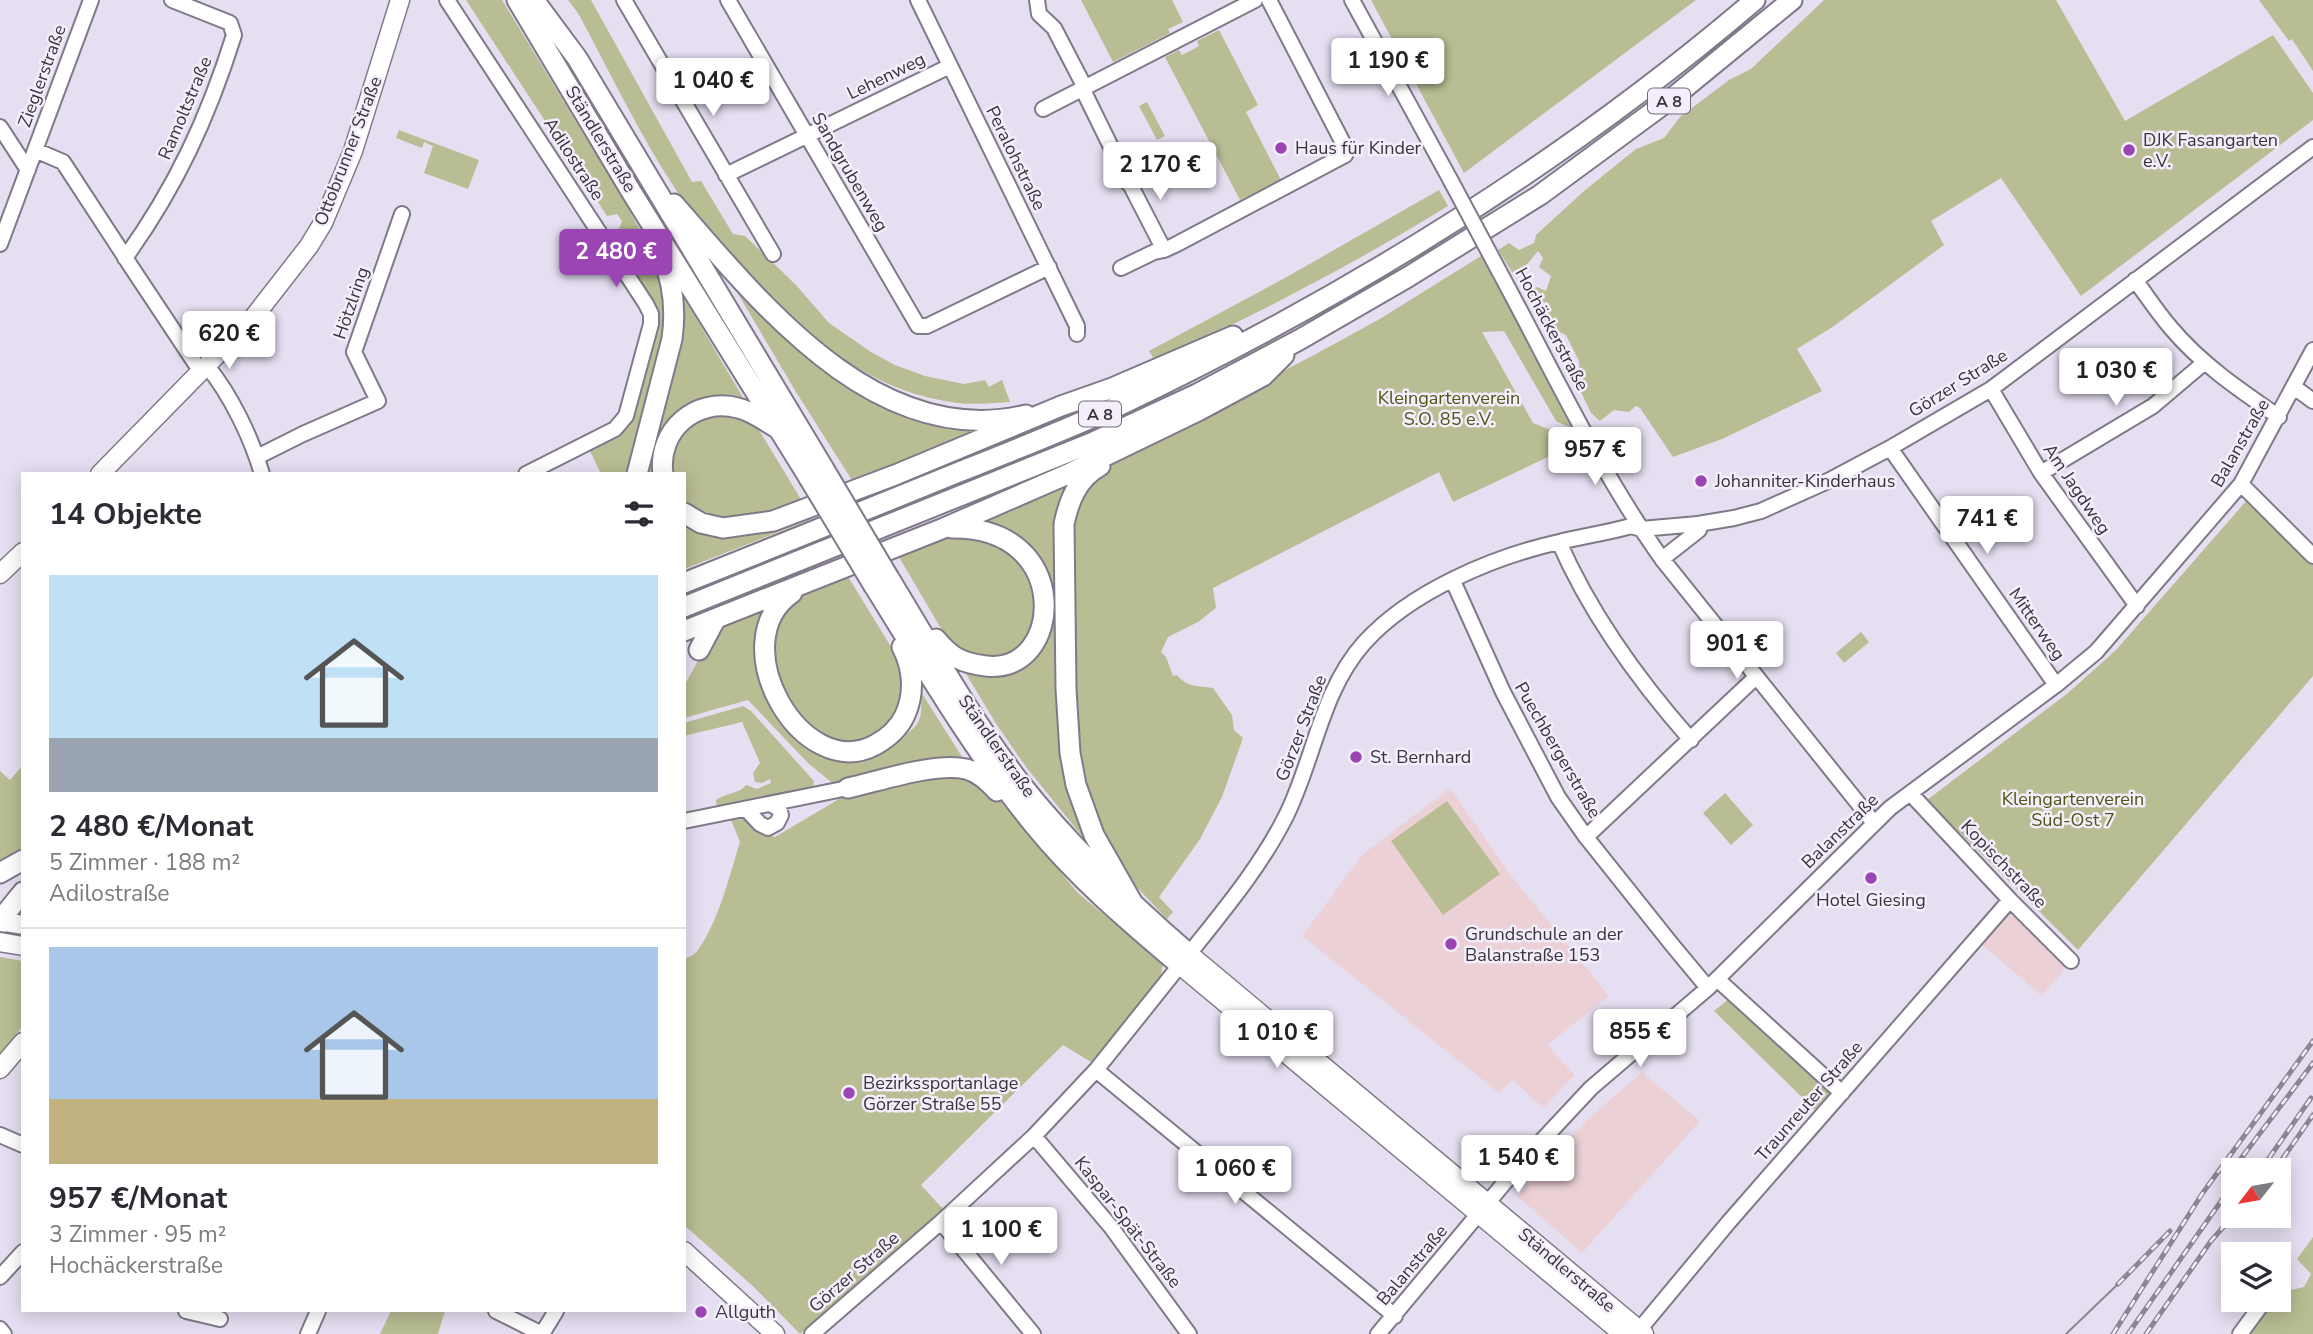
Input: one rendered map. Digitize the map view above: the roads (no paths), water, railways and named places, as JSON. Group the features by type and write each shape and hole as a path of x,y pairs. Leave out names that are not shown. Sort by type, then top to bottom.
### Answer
{"highway":[{"name":"Ständlerstraße","path":"517,0 647,217 780,430 816,474"},
{"name":"Ständlerstraße","path":"534,0 576,58 634,154 961,726 1035,827 1092,888 1185,960"},
{"name":"A 8","path":"686,582 1115,407 1258,336 1482,202 1609,116 1755,0"},
{"name":"A 8","path":"686,606 1091,443 1199,393 1299,340 1408,277 1540,195 1676,95 1792,0"},
{"path":"634,154 646,160 672,201 778,319 811,349 844,373 881,394 918,410 956,418 1019,416 1061,406"},
{"path":"638,472 672,339 674,318 670,279 651,238 647,217"},
{"path":"686,514 701,523 723,528 773,521 1112,388 1237,334 1258,336"},
{"path":"686,630 944,528 1068,474 1263,376 1299,340"},
{"path":"663,472 663,456 670,437 682,421 704,407 722,405 741,408 780,430"},
{"path":"1136,909 1094,835 1076,785 1070,753 1066,689 1064,524 1079,485 1091,471 1153,433"},
{"path":"904,603 914,610 949,654 974,665 992,667 1009,663 1026,651 1040,632 1045,606 1044,593 1039,576 1020,550 992,532 971,528 944,528"},
{"path":"804,585 787,596 770,618 765,633 767,673 776,696 789,717 805,734 822,745 838,750 859,751 892,733 903,720 910,705 912,687 906,654 883,611 881,586"},
{"name":"Ständlerstraße","path":"881,586 904,603 977,722 1022,785 1083,855 1185,960"},
{"path":"699,650 715,620"},
{"path":"848,788 949,767 969,769 984,778 1023,821 1035,827"},
{"path":"0,873 21,861"},
{"path":"7,918 21,882"},
{"path":"7,918 6,913 21,894"}],"main road":[{"name":"Ottobrunner Straße","path":"102,472 204,369 298,263 323,223 352,150 401,0"},
{"path":"0,574 21,554"},
{"path":"7,918 10,944"},
{"name":"Ständlerstraße","path":"1185,960 1635,1333"},
{"path":"0,1069 21,1044"},
{"path":"686,1253 775,1334"}],"street":[{"name":"Zieglerstraße","path":"0,244 91,0"},
{"name":"Ramoltstraße","path":"126,260 158,210 198,135 234,35 230,23 172,0"},
{"name":"Adilostraße","path":"447,0 651,314 646,344 622,423 530,472"},
{"path":"624,0 773,254"},
{"name":"Sandgrubenweg","path":"728,0 918,326 928,326 1049,267"},
{"name":"Peralohstraße","path":"918,0 1049,267 1077,327 1077,334"},
{"path":"1037,0 1039,14 1054,28 1081,80 1113,151 1116,172 1131,186 1164,250"},
{"path":"1043,109 1255,0"},
{"path":"1121,268 1164,250 1345,155 1342,141 1269,0"},
{"name":"Hochäckerstraße","path":"1352,0 1594,450 1641,529 1662,559 1874,823"},
{"name":"Lehenweg","path":"726,175 950,66"},
{"path":"0,127 27,170"},
{"name":"Görzer Straße","path":"812,1334 941,1222 1034,1136 1096,1070 1185,960 1255,869 1287,814 1336,685 1363,644 1391,618 1420,598 1453,581 1493,563 1559,542 1631,526 1641,529 1734,518 1761,511 1830,480 1991,388 2313,147"},
{"path":"35,150 63,162 126,260 204,369 219,382 257,457 261,472"},
{"name":"Hötzlring","path":"257,457 378,401 354,352 402,215"},
{"path":"2136,280 2171,329 2205,362 2279,417"},
{"name":"Balanstraße","path":"1378,1334 1483,1208 1581,1098 1713,983 1874,823 2096,652 2241,484 2313,350"},
{"path":"2041,473 2153,406 2205,362"},
{"path":"2294,387 2313,401"},
{"name":"Am Jagdweg","path":"1991,388 2041,473 2137,606"},
{"name":"Mitterweg","path":"1890,447 2056,685"},
{"path":"2241,484 2313,556"},
{"path":"1662,559 1699,530 1698,524"},
{"path":"1559,542 1587,597 1632,669 1691,740"},
{"name":"Puechbergerstraße","path":"1453,581 1521,729 1558,797 1586,837 1673,946 1842,1093"},
{"path":"1586,837 1756,677"},
{"path":"686,821 848,788"},
{"name":"Kopischstraße","path":"1910,793 2071,961"},
{"path":"747,809 760,824 768,828 777,823 781,816 779,809 770,804"},
{"name":"Traunreuter Straße","path":"1635,1333 2010,900"},
{"path":"1096,1070 1395,1316"},
{"path":"0,1135 21,1144"},
{"name":"Kaspar-Spät-Straße","path":"1034,1136 1111,1227 1189,1334"},
{"path":"941,1222 1033,1334"},
{"path":"0,1277 21,1254"},
{"path":"190,1312 220,1319"},
{"path":"308,1334 318,1312"},
{"path":"498,1312 542,1334 555,1312"},
{"path":"2239,1334 2255,1312"},
{"path":"0,1329 4,1334"}],"tram line":[{"path":"2066,1334 2118,1284"}],"railway":[{"path":"2113,1334 2202,1194 2313,1041"},
{"path":"2241,1158 2313,1063"},
{"path":"2269,1158 2311,1098"},
{"path":"2283,1158 2313,1115"},
{"path":"2128,1334 2221,1201"},
{"path":"2146,1334 2222,1228"},
{"path":"2118,1284 2170,1231"}],"place":[{"name":"Haus für Kinder","path":"1281,148"},
{"name":"DJK Fasangarten e.V.","path":"2129,150"},
{"name":"Johanniter-Kinderhaus","path":"1701,481"},
{"name":"St. Bernhard","path":"1356,757"},
{"name":"Hotel Giesing","path":"1871,878"},
{"name":"Grundschule an der Balanstraße 153","path":"1451,944"},
{"name":"Bezirkssportanlage Görzer Straße 55","path":"849,1093"},
{"name":"Allguth","path":"701,1312"}],"park label":[{"name":"Kleingartenverein S.O. 85 e.V.","path":"1449,408"},
{"name":"Kleingartenverein Süd-Ost 7","path":"2073,809"}]}
